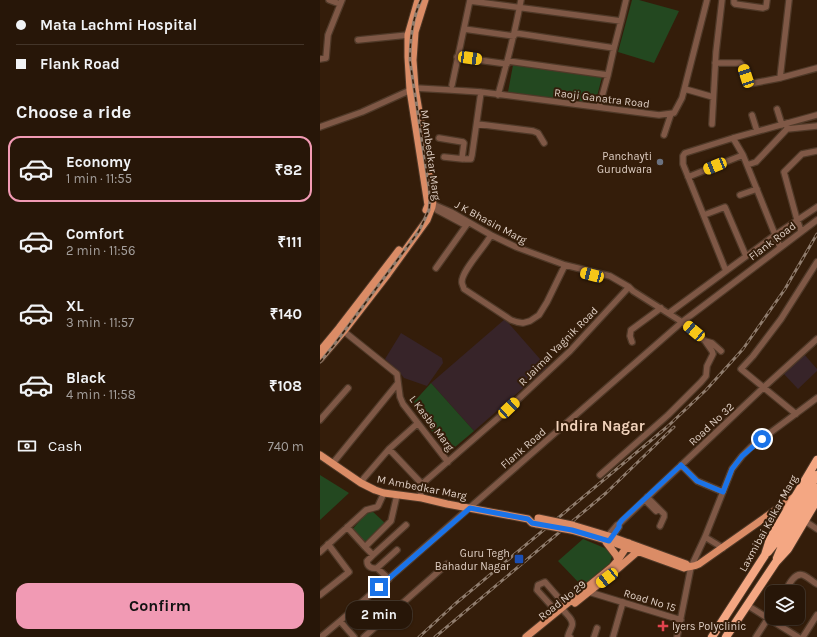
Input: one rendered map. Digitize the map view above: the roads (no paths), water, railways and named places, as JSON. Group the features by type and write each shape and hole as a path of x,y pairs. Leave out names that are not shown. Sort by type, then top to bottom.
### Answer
{"highway":[{"name":"Laxmibai Kelkar Marg","path":"712,637 765,555 770,539 817,460"},
{"path":"776,562 779,544 817,475"},
{"path":"765,555 779,544 817,488"},
{"path":"726,637 776,562 788,549 817,500"}],"main road":[{"name":"M Ambedkar Marg","path":"320,351 342,330 422,218 430,204 408,57 408,35 418,0"},
{"path":"413,89 415,32 425,0"},
{"path":"320,359 342,330"},
{"name":"M Ambedkar Marg","path":"320,455 361,483 384,493 422,498 528,519 532,523 538,521 572,528 638,549 684,568 690,567"},
{"path":"690,567 699,564 794,497"},
{"path":"608,539 618,560"},
{"path":"530,636 564,606 588,590 612,567 628,546"},
{"name":"Road No 29","path":"588,590 615,571 638,549"}],"street":[{"path":"320,59 326,58 328,36 341,2 329,0"},
{"path":"452,85 470,0 621,21"},
{"path":"498,94 508,62 521,0"},
{"path":"599,107 626,0"},
{"path":"664,135 671,114 674,113 685,89 707,0"},
{"path":"712,124 715,63 722,0"},
{"path":"734,0 735,4 763,8 766,6 766,0"},
{"path":"780,78 789,0"},
{"path":"464,29 614,48"},
{"path":"358,40 408,35"},
{"path":"457,57 608,74"},
{"path":"715,63 740,63 744,67 749,84 780,78 817,68"},
{"path":"320,126 362,112 413,89"},
{"name":"Raoji Ganatra Road","path":"413,89 480,92 659,115 671,114"},
{"path":"685,89 713,97"},
{"path":"444,157 470,160 472,158 480,92"},
{"path":"777,109 785,126"},
{"path":"752,115 757,132"},
{"path":"726,271 683,164 683,156 685,153 733,138 785,126 817,115"},
{"path":"476,124 533,131 539,134 544,143"},
{"path":"785,126 817,126"},
{"path":"747,165 756,162 785,126"},
{"path":"439,138 463,142 463,159"},
{"path":"733,138 743,155 780,247"},
{"path":"801,231 784,172 802,154 817,151"},
{"path":"688,177 743,155"},
{"path":"740,195 757,189"},
{"name":"J K Bhasin Marg","path":"430,204 451,212 467,224 490,237 565,266 603,276 634,291 682,322 705,341 712,343 721,351"},
{"path":"704,215 725,207 746,256"},
{"path":"669,314 746,256 817,207"},
{"name":"Flank Road","path":"321,637 682,322 817,220"},
{"path":"436,268 467,224"},
{"path":"490,237 467,269 463,276 462,284 464,289 511,320 523,323 530,321 539,315 565,266"},
{"path":"796,414 741,369 753,356 781,319 817,262"},
{"name":"R Jaimal Yagnik Road","path":"422,484 498,418 570,351 627,288"},
{"path":"632,342 630,336 631,330 661,308"},
{"name":"L Kasbe Marg","path":"342,330 397,374 400,397 403,404 448,462"},
{"name":"Road No 32","path":"608,539 617,525 817,339"},
{"path":"600,475 668,415 706,376 707,366 713,354 705,341"},
{"path":"333,463 398,384"},
{"path":"320,420 348,388"},
{"path":"677,637 690,567 705,537 732,469 751,447 817,398"},
{"path":"361,483 389,449 418,422"},
{"path":"389,449 422,484 420,487 422,498"},
{"path":"681,465 697,481 723,492"},
{"path":"320,552 366,510 378,506 384,493"},
{"path":"347,527 365,547 391,521 397,495"},
{"path":"647,497 658,509"},
{"path":"647,497 664,514 660,526"},
{"path":"805,521 817,529"},
{"path":"389,579 377,568 370,567 367,564 367,561 406,525"},
{"path":"705,537 722,548"},
{"path":"320,595 349,572 328,544"},
{"path":"366,548 373,555"},
{"path":"377,568 397,550"},
{"path":"364,637 447,564"},
{"path":"789,585 793,578 799,575 802,575 817,584"},
{"path":"546,578 573,622 568,636 570,637"},
{"path":"544,582 564,606 537,590 538,585 544,582"},
{"name":"Road No 15","path":"588,590 681,620"},
{"path":"564,606 571,594"},
{"path":"613,637 622,602"},
{"path":"747,605 765,616"},
{"path":"803,637 817,614"},
{"path":"340,621 354,637"},
{"path":"756,637 765,623"},
{"path":"779,625 798,637"},
{"path":"594,637 597,628"}],"railway":[{"path":"320,362 419,231 429,210 429,188 410,61 412,30 415,15 421,0"},
{"path":"419,637 455,604 667,427 706,390 743,349 785,289 817,234"},
{"path":"435,637 606,493 674,427"}],"place":[{"name":"Panchayti Gurudwara","path":"660,162"},
{"name":"Guru Tegh Bahadur Nagar","path":"519,559"},
{"name":"Iyers Polyclinic","path":"663,626"}],"district":[{"name":"Indira Nagar","path":"600,426"}]}
